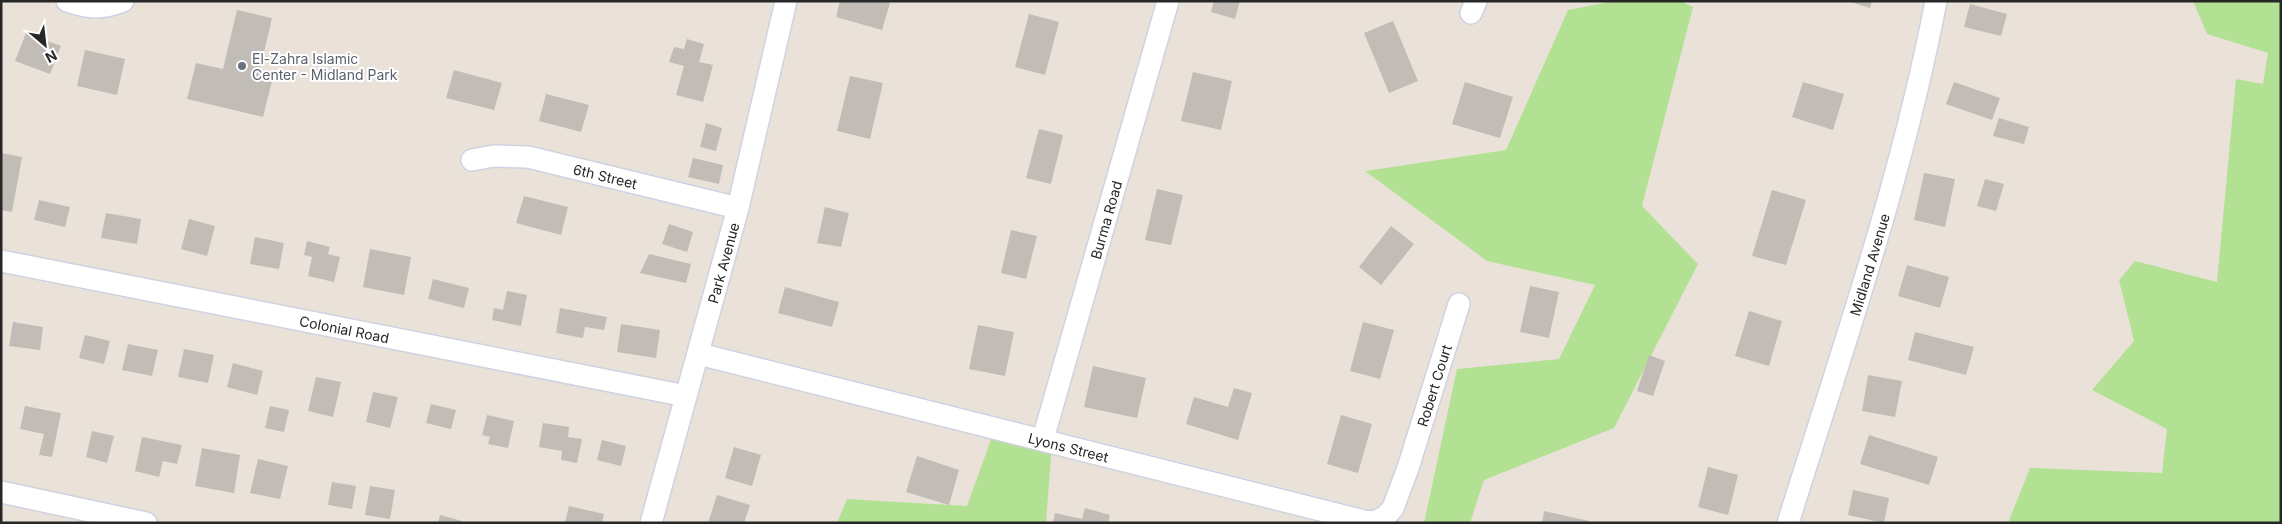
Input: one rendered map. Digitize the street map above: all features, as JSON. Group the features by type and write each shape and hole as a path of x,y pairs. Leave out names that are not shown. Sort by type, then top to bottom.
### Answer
{"street":[{"path":"67,1 90,8 110,6 123,1"},
{"name":"Park Avenue","path":"651,523 738,208 786,1"},
{"name":"Burma Road","path":"1042,439 1168,1"},
{"name":"Midland Avenue","path":"1788,523 1890,198 1924,60 1936,1"},
{"name":"6th Street","path":"472,160 493,156 528,157 738,208"},
{"name":"Colonial Road","path":"1,261 686,396"},
{"name":"Robert Court","path":"1408,468 1458,304"},
{"name":"Lyons Street","path":"699,354 1368,522 1377,522 1393,508 1408,468"},
{"path":"1,492 146,523"}],"green space":[{"path":"1614,1 1680,1 1693,7 1642,206 1698,264 1614,428 1484,480 1470,523 1424,523 1457,369 1559,359 1595,285 1487,261 1365,171 1506,150 1568,10"},
{"path":"2193,1 2281,1 2281,523 2008,523 2030,468 2162,473 2167,429 2092,390 2134,341 2119,280 2135,261 2217,282 2236,79 2263,84 2268,53 2207,34"},
{"path":"994,431 1052,443 1046,523 837,523 847,499 967,506"}],"building":[{"path":"840,1 884,1 890,3 882,30 836,17"},
{"path":"1214,1 1240,1 1235,19 1211,12"},
{"path":"1847,1 1872,1 1870,8"},
{"path":"1970,4 2007,14 2001,36 1964,27"},
{"name":"El-Zahra Islamic Center - Midland Park","path":"237,10 272,18 259,74 273,77 263,117 187,99 196,63 223,69"},
{"path":"1029,14 1059,22 1045,75 1015,67"},
{"path":"1393,21 1418,81 1389,93 1364,33"},
{"path":"26,33 61,46 50,74 15,61"},
{"path":"687,39 704,44 699,62 713,65 703,102 676,95 684,66 669,62 674,47 684,49"},
{"path":"85,50 125,59 117,95 77,86"},
{"path":"454,70 502,83 494,110 446,98"},
{"path":"1193,72 1232,81 1221,130 1181,121"},
{"path":"850,76 883,83 870,139 837,131"},
{"path":"1465,82 1513,97 1500,138 1452,124"},
{"path":"1803,82 1844,94 1833,130 1792,117"},
{"path":"1954,82 2000,98 1992,120 1946,104"},
{"path":"546,94 589,105 581,132 539,121"},
{"path":"1999,118 2029,127 2024,144 1993,136"},
{"path":"706,123 722,128 716,151 700,147"},
{"path":"1039,129 1063,135 1051,184 1026,178"},
{"path":"1,153 22,157 12,212 1,210"},
{"path":"693,158 723,165 719,184 688,177"},
{"path":"1924,173 1955,179 1945,227 1914,220"},
{"path":"1985,179 2004,184 1996,211 1977,206"},
{"path":"1157,189 1183,195 1171,245 1145,240"},
{"path":"1772,190 1806,200 1786,265 1752,256"},
{"path":"524,196 568,207 561,235 516,223"},
{"path":"39,200 70,207 65,227 34,220"},
{"path":"825,207 849,213 841,247 817,243"},
{"path":"106,213 141,219 137,244 101,238"},
{"path":"189,219 215,226 207,256 181,249"},
{"path":"669,224 693,232 687,252 662,244"},
{"path":"1391,226 1414,244 1381,285 1359,267"},
{"path":"1011,230 1037,236 1026,279 1001,273"},
{"path":"255,237 284,243 279,269 250,264"},
{"path":"307,241 330,247 328,254 340,257 334,282 308,276 312,257 304,255"},
{"path":"370,249 411,257 404,295 363,287"},
{"path":"649,254 691,264 686,283 640,273"},
{"path":"1907,265 1949,277 1940,308 1898,296"},
{"path":"433,279 469,288 464,308 428,299"},
{"path":"1530,286 1559,292 1549,338 1520,332"},
{"path":"785,287 839,302 832,327 778,313"},
{"path":"507,291 527,295 521,326 492,320 494,308 503,310"},
{"path":"560,308 607,317 604,330 585,327 583,338 556,333"},
{"path":"1749,311 1782,321 1769,366 1735,356"},
{"path":"13,322 43,327 40,350 9,346"},
{"path":"1363,322 1394,330 1380,379 1350,371"},
{"path":"621,324 660,330 656,358 617,352"},
{"path":"978,325 1014,332 1005,376 969,369"},
{"path":"1915,332 1974,347 1966,375 1908,360"},
{"path":"85,335 110,341 104,364 79,358"},
{"path":"128,344 158,350 152,376 122,370"},
{"path":"184,349 214,355 208,383 178,377"},
{"path":"1649,355 1665,361 1653,396 1637,391"},
{"path":"233,363 263,371 257,395 227,387"},
{"path":"1093,366 1146,378 1137,418 1084,407"},
{"path":"1868,375 1902,381 1895,417 1862,411"},
{"path":"316,377 341,382 333,417 308,411"},
{"path":"1234,388 1252,393 1238,440 1186,424 1194,397 1228,407"},
{"path":"373,392 398,397 390,428 366,422"},
{"path":"431,404 456,410 451,429 426,423"},
{"path":"25,406 61,413 52,457 39,455 44,434 20,429"},
{"path":"270,406 289,410 284,432 265,428"},
{"path":"487,415 514,421 508,448 488,444 490,437 482,435"},
{"path":"1341,415 1372,424 1358,473 1327,464"},
{"path":"543,423 569,427 568,437 582,439 577,463 561,460 562,451 539,447"},
{"path":"92,431 114,436 107,463 86,457"},
{"path":"1869,435 1938,457 1929,485 1860,464"},
{"path":"142,437 182,445 177,464 163,461 159,477 135,471"},
{"path":"602,440 626,446 621,466 597,460"},
{"path":"734,447 761,455 752,486 725,478"},
{"path":"202,448 240,455 234,493 195,486"},
{"path":"917,456 959,470 949,505 906,492"},
{"path":"258,459 288,466 280,499 250,493"},
{"path":"1708,467 1738,475 1728,515 1698,507"},
{"path":"332,482 356,486 352,509 328,505"},
{"path":"370,486 395,490 390,519 365,515"},
{"path":"1853,490 1889,498 1884,523 1848,515"},
{"path":"717,495 750,505 744,523 708,523"},
{"path":"569,506 604,514 602,523 565,523"},
{"path":"1085,508 1110,515 1108,523 1053,523 1055,513 1082,519"},
{"path":"1544,511 1589,521 1589,523 1542,523"},
{"path":"440,515 462,521 462,523 438,523"}],"place":[{"name":"El-Zahra Islamic Center - Midland Park","path":"242,66"}]}
